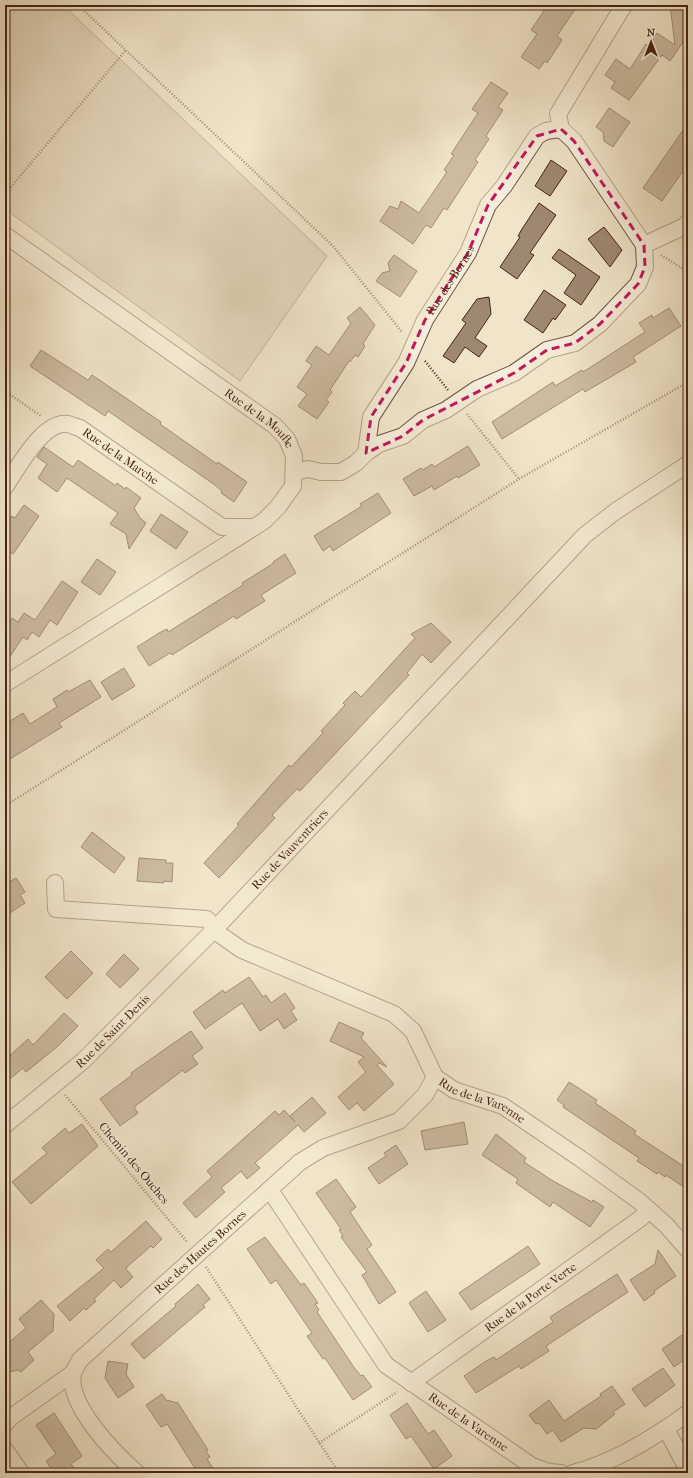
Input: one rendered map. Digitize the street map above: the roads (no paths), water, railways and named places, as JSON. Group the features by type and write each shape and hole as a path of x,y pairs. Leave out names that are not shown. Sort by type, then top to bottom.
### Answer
{"street":[{"path":"294,472 308,469 322,472 341,472 356,463 366,453 379,444 403,436 423,420 458,403 477,390 514,373 547,350 574,343 600,324 638,284 645,267 644,245 574,141 561,128 558,114 624,5"},
{"name":"Rue des Bornes","path":"366,453 371,417 406,363 425,320 468,252 488,205 504,186 537,136 546,131 561,128"},
{"path":"644,245 685,226 688,222"},
{"name":"Rue de la Moufle","path":"5,235 275,426 287,440 294,456 293,486 264,521 5,684"},
{"name":"Rue de la Marche","path":"5,487 38,438 48,431 67,424 80,428 222,528 254,527"},
{"name":"Rue de Vauventriers","path":"214,930 586,535 616,511 688,464"},
{"path":"55,883 56,909 207,919 214,930"},
{"name":"Rue de la Varenne","path":"214,930 242,950 394,1014 413,1031 435,1077 454,1090 503,1106 580,1159 649,1210 688,1250"},
{"name":"Rue de Saint-Denis","path":"5,1125 83,1061 214,930"},
{"name":"Rue des Hautes Bornes","path":"73,1373 85,1354 300,1162 323,1148 399,1120 425,1095 435,1077"},
{"name":"Rue de la Varenne","path":"270,1190 386,1365 532,1466 553,1473"},
{"name":"Rue de la Porte Verte","path":"411,1383 641,1218 649,1210"},
{"path":"5,1424 10,1418 73,1373"},
{"path":"73,1373 74,1393 100,1436 119,1458 137,1473"},
{"path":"573,1473 595,1468 666,1429 688,1413"},
{"path":"666,1429 688,1470"},
{"path":"5,1450 21,1473"}]}
